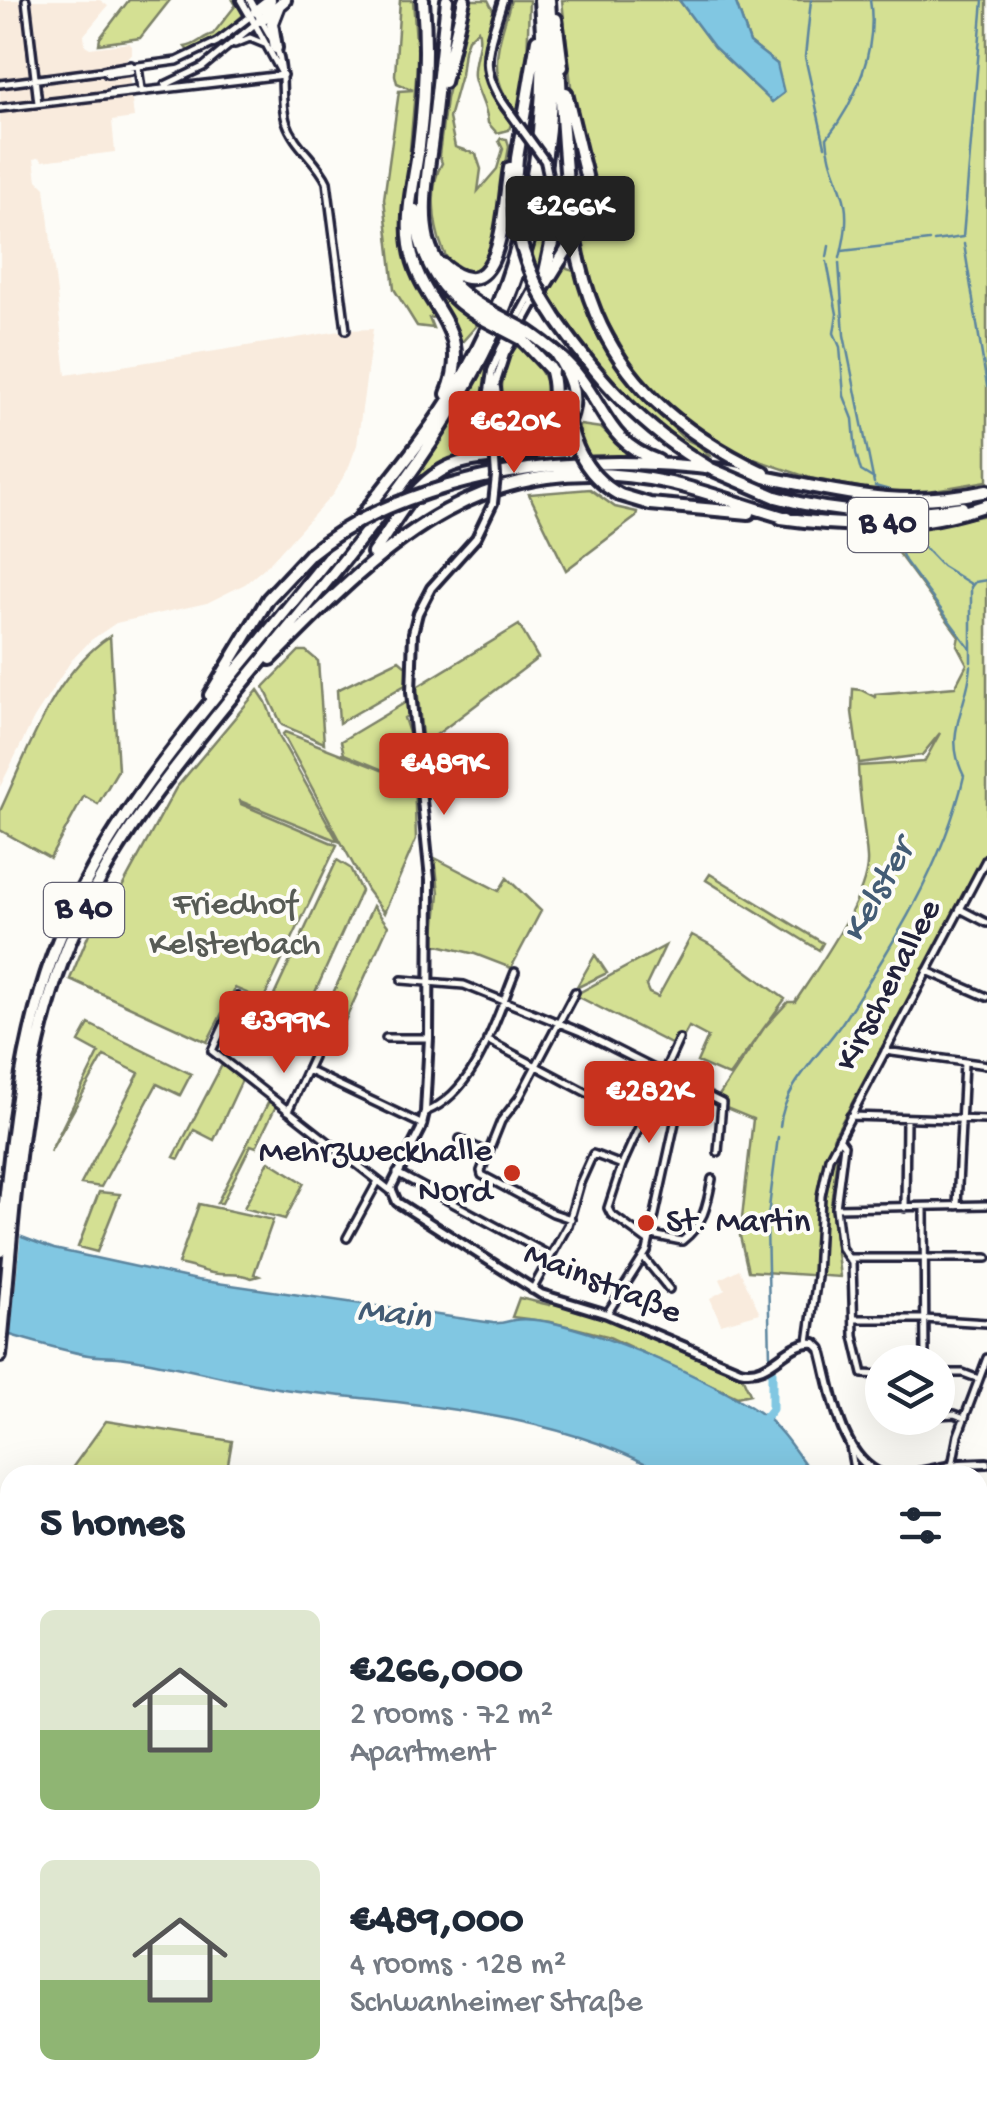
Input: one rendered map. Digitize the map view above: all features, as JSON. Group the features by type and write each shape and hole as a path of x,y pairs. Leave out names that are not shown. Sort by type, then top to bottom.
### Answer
{"highway":[{"path":"422,0 428,44 409,228 414,264 423,287 451,330 456,353 449,390 428,430"},
{"path":"447,0 426,204 427,232 435,257 453,286 484,314"},
{"path":"434,127 464,0"},
{"path":"256,18 278,2"},
{"path":"272,47 272,23 278,2"},
{"path":"435,257 462,277 478,276 489,269 496,253 546,2"},
{"name":"B 40","path":"546,2 558,27 573,242 584,288 629,371 670,416 712,446 776,479 862,498 896,501 987,491"},
{"name":"B 40","path":"0,1356 27,1039 62,930 126,814 195,722 349,534 459,383 488,327 522,228 540,125 546,2"},
{"name":"B 40","path":"0,1251 42,1020 74,930 98,882 146,806 416,466 466,389 500,323 528,248 545,176 552,105 546,2"},
{"path":"535,300 579,230 586,210 588,184 568,102 558,27"},
{"path":"518,149 514,198 518,237 527,265 556,319 622,402 669,443 732,480 776,497 826,509 872,514 923,513 987,504"},
{"path":"413,194 419,238 429,265 455,300 556,354 580,378 616,436 634,450 666,464 776,479"},
{"path":"525,335 550,368 580,458 600,481 620,494 650,504 787,518"},
{"path":"358,572 411,496 436,474 476,457 530,452 560,434 571,415 574,397 570,377 556,354"},
{"path":"494,388 497,413 503,423 513,431 532,432 543,425 552,409 555,390 550,368"},
{"name":"B 40","path":"195,722 254,620 281,583 310,554 370,514 448,486 544,466 666,464"},
{"name":"B 40","path":"234,694 358,572 404,535 456,505 490,492 546,478 611,475 655,480 787,518 838,526 881,526 942,518 987,504"}],"street":[{"path":"26,0 38,103"},
{"path":"241,0 256,18"},
{"path":"250,0 283,75 286,123 327,182 346,330"},
{"path":"492,434 494,388 505,354 535,300 554,249 556,211 545,161 492,88 486,68 503,0"},
{"path":"0,84 186,58 256,18"},
{"path":"153,88 193,73 224,50 256,18"},
{"path":"224,50 250,38 272,47"},
{"path":"218,42 224,50"},
{"path":"186,58 193,73"},
{"path":"138,67 142,90"},
{"path":"0,108 283,75"},
{"path":"238,997 212,1051 391,1191 426,1112 430,879 412,692 414,633 418,613 431,588 472,544 493,503 496,476 487,404 492,371 543,272 556,211"},
{"name":"Kirschenallee","path":"808,1342 818,1277 822,1186 839,1138 987,858"},
{"path":"960,909 987,923"},
{"path":"928,971 987,996"},
{"path":"426,1112 443,1103 478,1062 515,972"},
{"path":"402,980 457,983 503,1000 558,1022 722,1102 718,1152"},
{"path":"571,1219 482,1175 481,1171 501,1122 516,1103 575,992"},
{"path":"386,1038 429,1038"},
{"path":"679,1039 612,1188 609,1212 650,1239 682,1242 706,1213 712,1179"},
{"path":"488,1040 610,1105"},
{"path":"885,1051 987,1065"},
{"path":"288,1111 313,1056"},
{"path":"957,1206 964,1063"},
{"path":"307,1070 423,1125"},
{"path":"607,1314 644,1258 676,1118 690,1087"},
{"path":"849,1116 987,1120"},
{"path":"904,1208 906,1119"},
{"path":"839,1138 844,1144 836,1208 841,1248 853,1271 854,1320 865,1374"},
{"path":"460,1139 489,1154"},
{"path":"532,1290 571,1219 580,1183 594,1154 622,1164"},
{"path":"397,1173 551,1256"},
{"path":"347,1238 377,1183"},
{"name":"Mainstraße","path":"391,1191 398,1202 532,1290 607,1314 744,1372 765,1369 808,1342"},
{"path":"836,1208 987,1205"},
{"path":"924,1207 925,1345"},
{"path":"644,1258 669,1289"},
{"path":"848,1258 987,1258"},
{"path":"854,1320 987,1323"},
{"path":"808,1342 815,1343 820,1350 853,1465"},
{"path":"952,1465 987,1358"},
{"path":"955,1373 979,1378"},
{"path":"955,1414 965,1418"},
{"path":"850,1443 866,1465"}],"shaded area":[{"path":"0,0 100,0 108,6 84,35 85,45 132,46 132,54 127,58 134,118 112,121 115,152 34,159 37,180 45,188 66,375 346,330 373,329 357,445 333,494 270,563 245,584 207,603 116,623 91,640 71,661 34,718 0,787"},
{"path":"739,1269 760,1313 721,1324 710,1298 725,1290 720,1279"}],"green space":[{"path":"129,0 170,0 140,38 99,44 100,38"},
{"path":"233,0 237,0 243,15 211,42 188,51 185,47 213,34 236,5"},
{"path":"400,0 413,0 419,43 403,232 411,271 437,317 429,318 433,328 417,326 394,289 384,199 399,91 413,90 397,83 395,75"},
{"path":"471,0 488,0 494,12 484,46 483,71 511,124 509,130 497,133 488,123 474,77 478,30 468,39 464,50 449,118 455,147 476,154 481,169 478,191 497,169 503,149 501,138 507,139 509,147 490,254 476,271 463,274 443,249 434,204 435,181 442,163 439,155 446,99"},
{"path":"511,0 529,0 527,65 519,108 515,109 505,96 497,70 499,43"},
{"path":"562,0 679,0 714,47 753,84 777,64 750,43 735,0 987,0 987,481 917,493 810,478 742,455 696,427 662,399 633,366 598,306 580,244 593,206 571,86"},
{"path":"545,205 550,206 551,223 538,273 532,256"},
{"path":"415,243 437,289 478,324 462,342 428,282"},
{"path":"565,263 567,269 574,271 595,325 631,384 683,438 710,456 665,435 618,390 577,338 548,295"},
{"path":"500,337 503,339 486,391 486,446 448,460 413,482 461,411"},
{"path":"517,346 543,376 548,400 537,420 523,426 509,421 502,391 507,361"},
{"path":"557,405 561,423 544,441 503,448 502,442 508,436 525,442 539,440"},
{"path":"575,428 601,428 627,452 624,456 588,456"},
{"path":"590,489 615,507 637,512 636,517 566,570 529,494"},
{"path":"987,515 987,854 833,1138 838,1148 831,1205 840,1277 748,1271 740,1236 753,1119 714,1103 764,1028 788,1002 795,1002 840,932 860,892 867,858 858,766 924,762 940,733 922,755 859,763 853,689 875,697 955,687 967,664 957,645 959,636 884,534"},
{"path":"519,625 538,658 423,745 417,687"},
{"path":"110,636 118,770 98,804 84,796 50,858 0,830 0,811 57,692 72,671"},
{"path":"299,651 306,651 318,661 324,743 282,725 264,687"},
{"path":"399,660 406,666 407,684 339,723 337,690"},
{"name":"Friedhof Kelsterbach","path":"258,690 280,738 338,841 240,801 337,845 263,1000 235,988 207,1042 70,979 105,895 115,900 176,788"},
{"path":"408,701 410,714 404,718 413,745 416,839 384,913 367,890 283,734 407,780 344,754 341,741"},
{"path":"435,858 499,891 507,878 541,911 511,968 434,944 439,893"},
{"path":"337,860 350,868 361,891 292,1043 259,1028"},
{"path":"710,874 823,943 819,950 706,880"},
{"path":"373,906 388,926 334,1045 324,1040 317,1054 307,1050"},
{"path":"692,935 785,999 729,1076 697,1062 708,1037 689,1027 673,1045 575,995 665,946 646,986 649,993 658,997"},
{"path":"595,955 607,973 576,988"},
{"path":"89,1024 191,1074 180,1095 157,1084 101,1187 81,1184 139,1073 104,1056 50,1152 99,1053 79,1042"},
{"path":"222,1065 242,1080 214,1140 194,1130 179,1159 174,1157"},
{"path":"269,1101 276,1106 256,1147 251,1145 222,1203 217,1203"},
{"path":"269,1161 304,1183 285,1219 244,1208"},
{"path":"99,1192 120,1194 97,1252 78,1247"},
{"path":"199,1204 273,1220 254,1274 259,1276 214,1273 178,1264"},
{"path":"519,1298 550,1305 553,1300 638,1326 741,1374 750,1394 737,1397 607,1336 512,1317"},
{"path":"106,1421 232,1441 228,1465 74,1465"}],"water":[{"path":"679,0 735,0 750,43 777,64 784,93 772,102 714,47"},
{"name":"Main","path":"0,1229 54,1249 197,1280 493,1323 538,1320 569,1327 680,1369 743,1402 778,1428 806,1465 646,1465 582,1438 487,1415 276,1388 148,1361 77,1353 0,1332"}],"pier":[{"path":"0,1224 21,1232 10,1340 0,1337"}],"waterway":[{"name":"Kelster","path":"811,0 805,57 825,146"},
{"name":"Kelster","path":"840,258 846,209 827,138 847,108 868,55 870,0"},
{"path":"934,241 963,237 983,0"},
{"path":"842,251 929,241"},
{"path":"964,244 987,386"},
{"name":"Kelster","path":"827,257 829,246"},
{"name":"Kelster","path":"827,262 837,314 834,333 840,347 844,396 853,419 856,453 861,471 874,479"},
{"name":"Kelster","path":"839,263 844,335 874,483"},
{"name":"Kelster","path":"875,486 893,491"},
{"name":"Kelster","path":"895,538 905,561 971,650"},
{"path":"918,541 942,566 971,584"},
{"path":"971,662 971,587 987,580"},
{"name":"Kelster","path":"780,1127 795,1085 879,965 930,873 964,776 955,747 971,666"},
{"name":"Kelster","path":"770,1359 767,1224 778,1137"},
{"name":"Kelster","path":"760,1424 772,1409 772,1372"}],"place":[{"name":"Mehrzweckhalle Nord","path":"512,1173"},
{"name":"St. Martin","path":"646,1223"}]}
